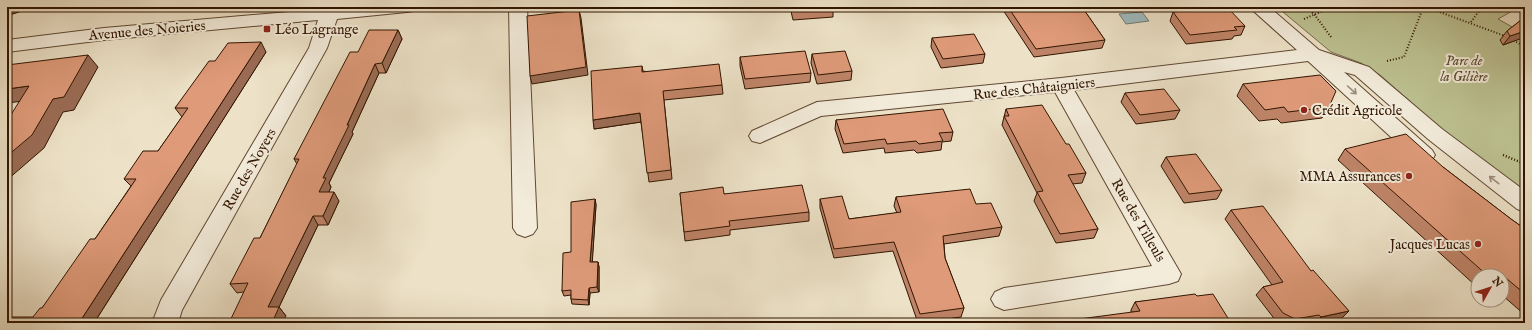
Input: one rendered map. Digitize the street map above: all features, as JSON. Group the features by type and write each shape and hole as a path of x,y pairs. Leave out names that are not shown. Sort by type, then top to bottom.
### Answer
{"street":[{"name":"Avenue des Noieries","path":"7,46 291,12 329,14 407,7"},
{"path":"518,7 525,228"},
{"path":"1258,7 1313,54 1437,166"},
{"name":"Rue des Noyers","path":"165,323 170,308 318,48 329,14"},
{"path":"1313,54 1362,71 1435,134 1525,204"},
{"name":"Rue des Châtaigniers","path":"760,136 817,109 1061,85 1313,54"},
{"name":"Rue des Tilleuls","path":"1004,299 1169,274 1061,85"}],"path":[{"path":"1314,14 1332,7"},
{"path":"1383,61 1397,60 1404,57 1421,13 1421,7"},
{"path":"1426,7 1471,22 1525,47"},
{"path":"1471,22 1479,11"}],"green space":[{"name":"Parc de la Gilière","path":"1277,7 1511,7 1510,8 1514,10 1498,19 1525,34 1525,194 1445,132 1380,75 1361,63 1331,52"}],"water":[{"path":"1142,12 1149,21 1126,24 1119,14"}],"building":[{"path":"792,7 833,7 833,8 794,11"},
{"path":"1008,7 1082,7 1105,40 1036,49"},
{"path":"1227,7 1245,26 1234,27 1237,30 1190,35 1173,12"},
{"path":"579,10 586,67 530,76 527,16"},
{"path":"1525,17 1525,31 1510,36 1507,31"},
{"path":"369,30 398,30 382,63 375,64 347,125 349,125 323,178 326,178 319,192 334,192 323,216 313,216 268,307 279,307 272,323 229,323 248,283 230,284 254,238 260,238 299,159 294,159 350,52 358,52"},
{"path":"974,34 985,54 943,59 932,38"},
{"path":"261,42 79,323 7,323 7,317 33,317 40,308 42,308 90,239 95,239 136,179 124,179 143,151 158,151 188,108 175,108 209,61 215,61 228,43"},
{"path":"805,51 811,73 745,79 740,57"},
{"path":"845,51 852,71 818,75 812,54"},
{"path":"88,55 64,97 53,99 32,135 7,156 7,121 29,86 7,89 7,65"},
{"path":"719,64 722,85 663,91 671,170 647,173 640,113 593,120 591,71 642,66 642,72"},
{"path":"1320,75 1336,91 1329,107 1288,112 1284,107 1265,110 1243,84"},
{"path":"1164,89 1180,110 1140,115 1125,93"},
{"path":"1042,105 1066,144 1069,144 1086,173 1068,175 1098,229 1060,234 1037,192 1043,191 1004,116 1009,116 1006,109"},
{"path":"943,109 953,132 939,133 943,141 919,144 916,141 887,144 885,139 844,144 836,120"},
{"path":"1406,134 1443,167 1525,229 1525,294 1510,281 1510,268 1479,268 1345,149"},
{"path":"1196,154 1222,190 1189,194 1166,157"},
{"path":"802,185 809,212 729,221 730,226 684,232 680,193 723,187 724,194"},
{"path":"970,189 976,204 991,203 1002,227 943,236 945,258 964,308 920,314 894,242 834,249 820,199 842,196 849,219 901,212 896,197"},
{"path":"595,199 590,262 598,262 597,287 589,288 588,300 571,299 571,290 562,291 563,253 571,252 571,202"},
{"path":"1263,206 1311,271 1313,270 1349,311 1321,317 1319,315 1295,319 1283,313 1263,287 1283,282 1231,210"},
{"path":"1195,294 1197,296 1213,294 1231,323 1049,323 1140,311 1135,302"}],"place":[{"name":"Léo Lagrange","path":"267,29"},
{"name":"Crédit Agricole","path":"1304,110"},
{"name":"MMA Assurances","path":"1409,176"},
{"name":"Jacques Lucas","path":"1478,244"}]}
